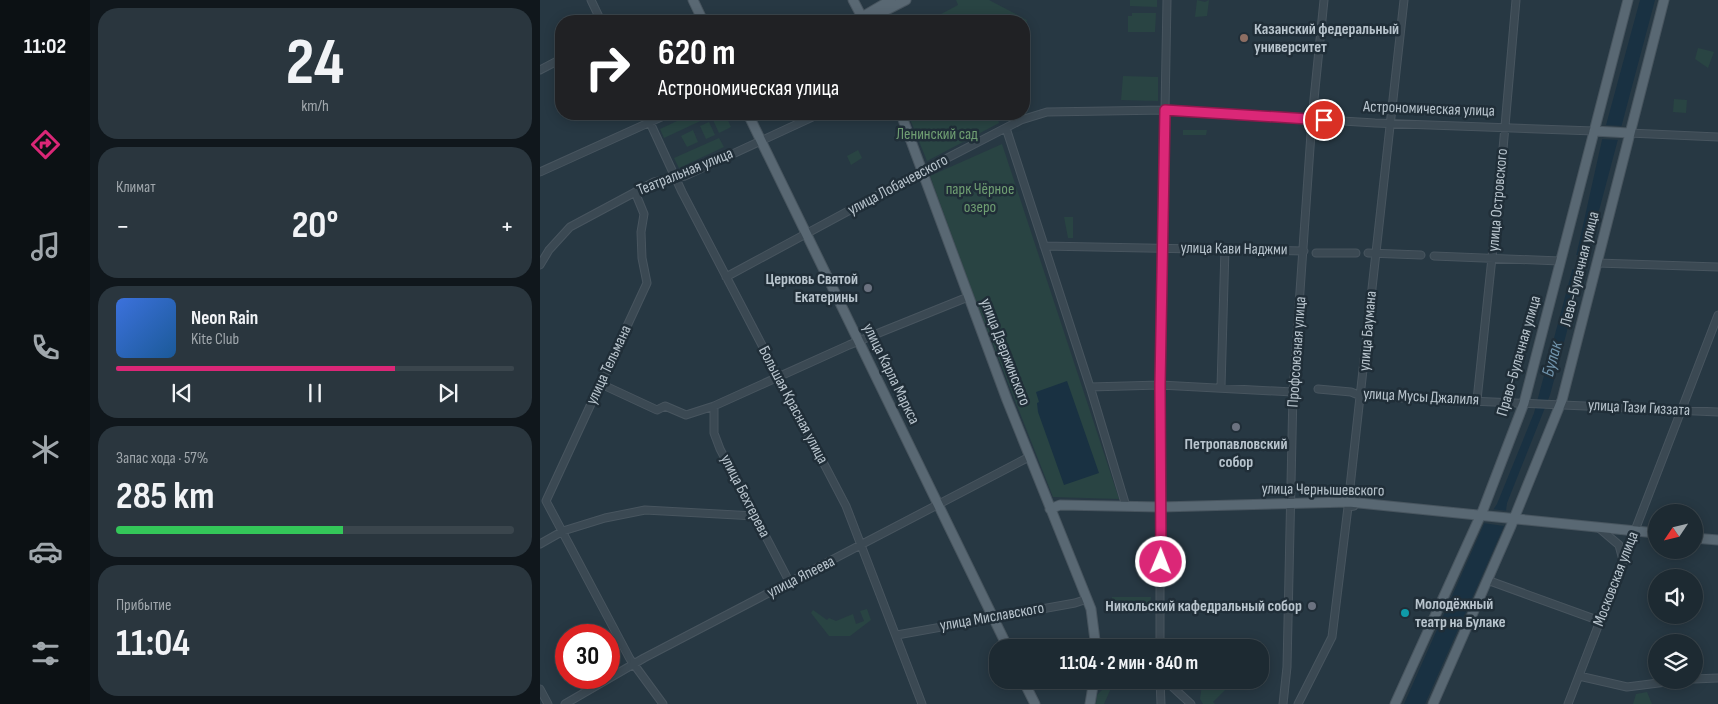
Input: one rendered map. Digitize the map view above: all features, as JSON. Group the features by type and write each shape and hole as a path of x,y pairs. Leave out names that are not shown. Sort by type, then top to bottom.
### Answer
{"main road":[{"path":"693,0 700,15"},
{"path":"699,0 706,15"},
{"path":"853,0 861,15"},
{"path":"871,15 891,0"},
{"path":"874,15 906,0"},
{"name":"Право-Булачная улица","path":"1395,704 1484,516 1527,403 1560,261 1597,131 1628,0"},
{"name":"Лево-Булачная улица","path":"1433,704 1487,580 1557,404 1597,263 1627,133 1664,0"},
{"name":"улица Карла Маркса","path":"751,120 763,140 1005,639"},
{"name":"улица Карла Маркса","path":"756,120 763,140"},
{"name":"улица Дзержинского","path":"903,120 1029,457 1091,609 1095,639"},
{"path":"1597,131 1627,133"},
{"name":"улица Чернышевского","path":"1050,509 1060,505 1161,507 1290,502 1354,502 1648,533"},
{"path":"1703,539 1718,540"},
{"path":"1030,689 1037,704"},
{"path":"1090,704 1092,689"}],"street":[{"path":"591,0 598,15"},
{"path":"1160,639 1160,385 1167,0"},
{"name":"Профсоюзная улица","path":"1283,704 1287,668 1293,392 1312,119 1324,0"},
{"name":"улица Баумана","path":"1354,502 1356,497 1349,496 1362,396 1371,254 1390,123 1404,0"},
{"name":"улица Островского","path":"1477,400 1516,0"},
{"path":"540,70 555,62"},
{"name":"Астрономическая улица","path":"1165,110 1390,123 1597,131"},
{"name":"улица Лобачевского","path":"1030,116 1047,112 1165,110"},
{"path":"540,172 563,159 573,158 597,148 654,120"},
{"name":"Театральная улица","path":"540,265 562,234 590,216 654,182 685,176 806,120"},
{"name":"улица Лобачевского","path":"726,276 922,171 1023,120"},
{"name":"Большая Красная улица","path":"649,122 675,177 846,506 922,704"},
{"path":"1006,128 1126,506"},
{"path":"1627,133 1718,137"},
{"name":"улица Тельмана","path":"563,531 546,501 647,283 642,258 641,232 644,214 635,192"},
{"name":"улица Кави Наджми","path":"1044,246 1304,251"},
{"path":"1221,387 1225,248"},
{"path":"1316,253 1356,254"},
{"path":"1371,254 1421,255"},
{"path":"1434,256 1560,261"},
{"path":"1597,263 1718,267"},
{"path":"601,384 657,410 666,406 686,415 714,406 860,340 968,297"},
{"name":"Московская улица","path":"1568,704 1718,315"},
{"path":"1090,388 1160,385 1293,392"},
{"name":"улица Мусы Джалиля","path":"1318,389 1352,392 1362,396 1557,404"},
{"name":"улица Тази Гиззата","path":"1557,404 1718,412"},
{"name":"улица Бехтерева","path":"714,406 714,433 720,449 790,583"},
{"name":"улица Япеева","path":"565,704 574,702 634,664 1029,457"},
{"path":"1298,704 1332,637 1348,507 1354,506 1354,502"},
{"path":"540,544 563,531 605,518 645,510 755,516"},
{"path":"1598,527 1619,545 1623,560"},
{"path":"563,531 634,664 662,701"},
{"path":"1487,580 1600,621"},
{"name":"улица Миславского","path":"896,635 1075,603 1087,599"},
{"path":"1579,676 1627,687 1648,684"},
{"path":"1703,679 1718,678"},
{"path":"1160,689 1161,704"},
{"path":"1176,689 1191,704"},
{"path":"540,690 548,704"}],"green space":[{"path":"956,0 989,0 1018,15 939,15 958,5"},
{"path":"1130,0 1157,0 1157,7 1130,6"},
{"path":"1197,0 1205,2 1209,0 1207,16 1195,17"},
{"path":"1132,13 1156,13 1155,32 1128,32 1128,16 1132,16"},
{"path":"1698,48 1714,52 1708,68 1695,59"},
{"path":"1123,76 1158,77 1158,101 1121,100"},
{"path":"1674,99 1687,100 1686,113 1673,112"},
{"path":"679,120 703,120 664,138 660,129"},
{"path":"713,120 728,120 731,127 719,133"},
{"name":"Ленинский сад","path":"910,120 998,120 999,123 927,161"},
{"path":"709,122 715,135 706,139 700,126"},
{"path":"693,130 698,142 687,147 681,136"},
{"path":"1183,130 1207,130 1206,135 1183,135"},
{"path":"719,138 724,147 679,168 674,158"},
{"name":"парк Чёрное озеро","path":"1002,144 1119,499 1053,497 974,296 930,176"},
{"path":"858,150 862,158 851,165 847,156"},
{"path":"1064,217 1073,217 1073,238 1068,238"},
{"path":"1112,597 1151,597 1150,608 1112,609"},
{"path":"867,609 871,620 850,636 829,636 811,613 813,610 827,620 829,618 836,621 853,614 856,624 864,621 860,611"},
{"path":"1103,689 1111,689 1104,704 1096,704 1097,695"},
{"path":"1201,689 1226,689 1213,702 1215,704 1203,704 1200,699"},
{"path":"1647,692 1652,704 1633,704 1636,694"}],"water":[{"name":"Булак","path":"1640,0 1655,0 1550,395 1507,503 1504,526 1425,704 1404,704 1484,524 1497,504 1534,413 1577,252 1602,140"},
{"path":"1067,381 1099,473 1064,485 1038,412 1037,403 1039,402 1036,392"}],"pier":[{"path":"1604,125 1624,126 1620,140 1600,139"},
{"path":"1574,255 1590,255 1585,270 1570,269"},
{"path":"1491,509 1509,511 1504,526 1483,523"}],"place":[{"name":"Казанский федеральный университет","path":"1244,38"},
{"name":"Церковь Святой Екатерины","path":"868,288"},
{"name":"Петропавловский собор","path":"1236,427"},
{"name":"Никольский кафедральный собор","path":"1312,606"},
{"name":"Молодёжный театр на Булаке","path":"1405,613"}],"route":[{"path":"1161,562 1160,385 1165,110 1324,120"}]}
